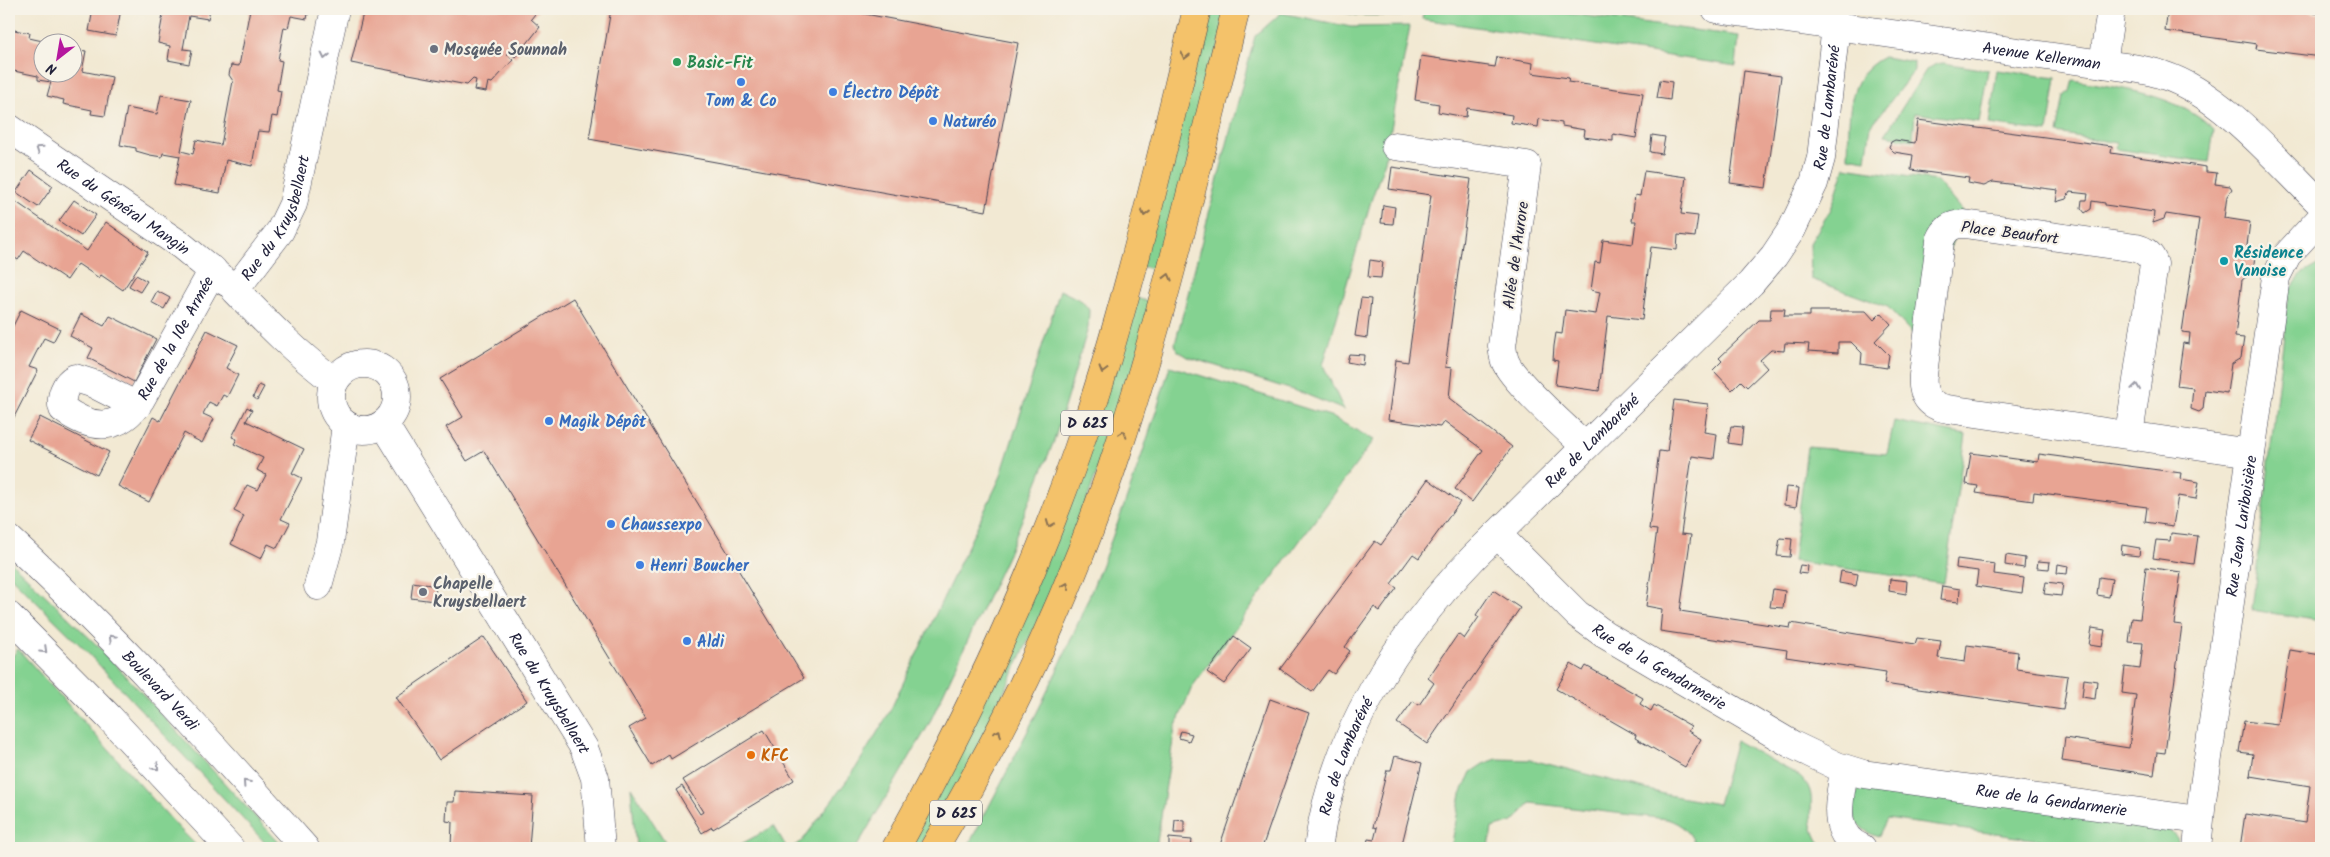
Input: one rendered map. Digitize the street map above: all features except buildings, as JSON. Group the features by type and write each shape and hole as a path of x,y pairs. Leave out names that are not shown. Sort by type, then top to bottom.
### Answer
{"main road":[{"name":"D 625","path":"896,848 1009,623 1069,474 1116,324 1197,9"},
{"name":"D 625","path":"934,848 976,777 1042,641 1076,563 1114,460 1159,310 1236,9"}],"street":[{"name":"Rue du Kruysbellaert","path":"334,381 295,350 234,290 280,231 293,204 335,9"},
{"name":"Avenue Kellerman","path":"1716,9 2103,64 2164,75 2200,93 2234,119 2321,204"},
{"path":"2103,64 2110,9"},
{"name":"Rue de Lambaréné","path":"1318,848 1335,776 1351,734 1370,694 1392,659 1430,606 1497,534 1751,282 1774,256 1792,228 1814,183 1821,158 1836,26"},
{"name":"Rue du Général Mangin","path":"9,128 182,246 213,270 234,290"},
{"name":"Allée de l'Aurore","path":"1395,146 1527,165 1502,346 1503,355 1505,362 1519,380 1585,446"},
{"name":"Rue Jean Lariboisière","path":"2197,848 2199,820 2276,277 2287,255 2321,218"},
{"name":"Place Beaufort","path":"2129,436 2154,264 2152,258 2142,249 1964,224 1948,227 1940,241 1923,375 1923,393 1928,400 1941,408 2129,436 2251,453"},
{"name":"Rue de la 10e Armée","path":"137,406 213,270"},
{"path":"358,364 374,365 387,373 395,385 397,399 393,413 384,424 365,430 346,425 338,418 331,406 330,395 334,381 344,370 358,364"},
{"name":"Rue du Kruysbellaert","path":"384,424 584,748 592,764 597,787 601,848"},
{"path":"318,586 330,542 346,425"},
{"name":"Rue de la Gendarmerie","path":"1497,534 1577,614 1604,634 1793,745 1844,769 1863,774 2199,820"},
{"name":"Boulevard Verdi","path":"9,539 157,683 305,848"},
{"path":"9,616 109,716 230,848"},
{"path":"1844,769 1839,826 1851,842 1862,848"}],"green space":[{"path":"1206,9 1228,9 1161,270 1140,266"},
{"path":"1329,9 1413,9 1406,15 1400,16 1356,15"},
{"path":"1424,9 1548,9 1557,12 1739,36 1736,66 1422,19"},
{"path":"1281,13 1351,27 1410,26 1385,161 1371,201 1323,365 1344,410 1305,394 1188,357 1177,350 1175,344 1255,36"},
{"path":"1884,57 1914,62 1914,71 1871,126 1866,160 1848,157 1850,113 1856,87 1871,65"},
{"path":"1943,63 1988,70 1979,122 1915,113 1913,140 1885,135 1926,70 1936,64"},
{"path":"1997,70 2056,78 2048,132 1989,124"},
{"path":"2073,80 2129,90 2166,100 2183,108 2214,130 2209,162 2116,149 2117,143 2057,133 2064,96 2070,91"},
{"path":"1845,167 1937,181 1963,212 1917,339 1888,307 1811,279 1810,243 1831,209"},
{"path":"2321,263 2321,621 2252,610 2289,291 2303,273"},
{"path":"1060,290 1082,301 1089,310 1088,328 1054,441 1008,554 928,726 856,848 791,848 802,841 854,771 889,713 1000,478"},
{"path":"1134,297 1152,303 1135,364 1064,565 967,771 918,848 907,848"},
{"path":"1170,366 1330,416 1374,440 1192,687 1175,728 1156,848 967,848 1039,709 1077,626 1120,516"},
{"path":"1894,421 1966,435 1944,583 1793,561 1807,447 1887,454"},
{"path":"9,560 104,652 284,848 270,848 85,650 9,575"},
{"path":"18,649 199,848 9,848 9,661"},
{"path":"1736,741 1800,776 1806,783 1811,795 1811,821 1822,848 1696,848 1686,830 1667,819 1530,803 1513,822 1492,828 1489,848 1451,848 1461,794 1471,772 1483,764 1497,759 1532,760 1668,795 1718,804"},
{"path":"1865,782 2165,826 2175,836 2179,848 2097,848 1887,819 1878,837 1861,827 1853,814 1854,798"},
{"path":"631,787 669,848 636,848"},
{"path":"774,826 787,848 734,848"}],"place":[{"name":"Mosquée Sounnah","path":"434,49"},
{"name":"Basic-Fit","path":"677,62"},
{"name":"Tom & Co","path":"741,82"},
{"name":"Électro Dépôt","path":"833,92"},
{"name":"Naturéo","path":"933,121"},
{"name":"Résidence Vanoise","path":"2224,261"},
{"name":"Magik Dépôt","path":"549,421"},
{"name":"Chaussexpo","path":"611,524"},
{"name":"Henri Boucher","path":"640,565"},
{"name":"Chapelle Kruysbellaert","path":"423,592"},
{"name":"Aldi","path":"687,641"},
{"name":"KFC","path":"751,755"}]}
